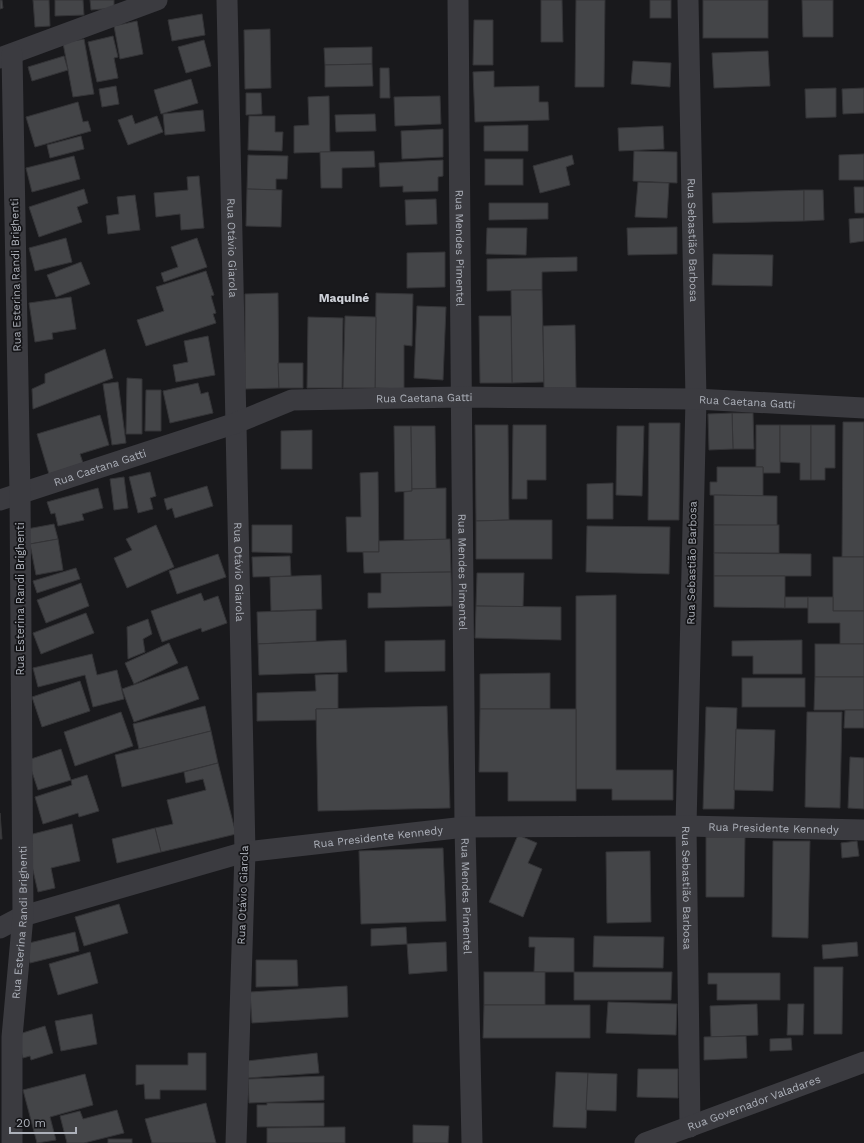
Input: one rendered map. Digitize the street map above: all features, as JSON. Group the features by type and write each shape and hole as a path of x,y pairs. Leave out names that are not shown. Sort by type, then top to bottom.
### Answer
{"street":[{"path":"6,56 157,0"},
{"name":"Rua Otávio Giarola","path":"227,0 245,852 236,1143"},
{"name":"Rua Mendes Pimentel","path":"458,0 465,827 472,1143"},
{"name":"Rua Sebastião Barbosa","path":"688,0 696,399 686,826 690,1127"},
{"name":"Rua Esterina Randi Brighenti","path":"6,56 20,494 23,916 12,1037 12,1143"},
{"name":"Rua Caetana Gatti","path":"0,500 236,423 292,400 461,397 696,399 864,408"},
{"name":"Rua Presidente Kennedy","path":"0,928 23,916 245,852 465,827 686,826 864,830"},
{"name":"Rua Governador Valadares","path":"644,1143 864,1062"}],"building":[{"path":"0,0 2,0 3,8 0,9"},
{"path":"33,0 49,0 50,26 35,27"},
{"path":"55,0 83,0 84,15 55,16"},
{"path":"90,0 114,0 114,8 91,10"},
{"path":"541,0 562,0 563,42 541,42"},
{"path":"576,0 605,0 604,87 575,87"},
{"path":"650,0 671,0 671,18 650,18"},
{"path":"703,0 768,0 768,38 703,38"},
{"path":"802,0 833,0 833,37 803,37"},
{"path":"202,14 205,35 172,41 168,20"},
{"path":"474,20 493,20 493,65 473,65"},
{"path":"137,21 143,54 120,59 114,26"},
{"path":"270,29 271,88 245,89 244,30"},
{"path":"113,36 118,57 114,58 118,78 97,82 88,42"},
{"path":"84,39 94,94 73,97 63,43"},
{"path":"204,40 211,66 186,73 178,47"},
{"path":"372,47 372,64 325,65 324,48"},
{"path":"768,51 770,86 714,88 712,53"},
{"path":"64,56 68,70 32,81 28,67"},
{"path":"633,61 671,63 670,87 631,84"},
{"path":"372,64 373,86 325,87 325,65"},
{"path":"380,68 389,68 390,98 380,98"},
{"path":"494,71 494,87 539,86 539,102 548,102 549,120 475,122 473,72"},
{"path":"191,79 198,103 161,114 154,90"},
{"path":"116,86 119,104 102,107 99,89"},
{"path":"836,88 836,117 806,118 805,89"},
{"path":"864,88 864,113 843,114 842,89"},
{"path":"246,93 261,93 262,114 246,115"},
{"path":"329,96 330,152 294,153 294,126 309,125 308,97"},
{"path":"440,96 441,124 395,126 394,97"},
{"path":"78,102 83,122 88,121 91,131 35,147 26,117"},
{"path":"203,110 205,131 165,135 163,114"},
{"path":"375,114 376,131 336,132 335,115"},
{"path":"132,115 135,124 157,116 163,132 128,145 118,120"},
{"path":"249,116 275,116 275,132 283,132 282,151 248,150"},
{"path":"528,125 528,151 484,151 484,126"},
{"path":"663,126 664,149 619,151 618,128"},
{"path":"443,129 443,157 402,159 401,131"},
{"path":"81,136 84,149 50,158 47,145"},
{"path":"374,151 375,167 342,168 342,188 321,188 320,152"},
{"path":"634,151 677,152 677,183 633,181"},
{"path":"864,154 864,180 839,180 839,155"},
{"path":"248,155 288,156 287,179 276,179 276,190 247,189"},
{"path":"572,155 574,164 566,167 570,185 540,193 533,166"},
{"path":"74,156 80,179 32,192 26,168"},
{"path":"485,159 523,159 523,185 485,185"},
{"path":"443,160 443,176 438,177 438,191 403,192 403,186 380,187 379,163"},
{"path":"199,176 204,228 181,230 180,214 156,217 154,193 188,190 187,177"},
{"path":"638,182 669,183 667,218 635,217"},
{"path":"854,187 864,187 864,213 855,213"},
{"path":"84,189 88,203 77,207 82,222 39,237 29,207"},
{"path":"247,189 282,190 281,227 246,226"},
{"path":"804,190 804,221 713,223 712,193"},
{"path":"804,190 823,190 824,220 804,221"},
{"path":"135,195 140,230 108,234 106,216 119,214 117,197"},
{"path":"436,199 437,224 406,225 405,200"},
{"path":"489,203 548,203 548,219 489,220"},
{"path":"864,218 864,241 850,243 849,219"},
{"path":"677,227 677,254 628,255 627,228"},
{"path":"487,228 527,228 526,255 486,254"},
{"path":"66,238 72,262 35,271 29,248"},
{"path":"197,238 207,267 164,282 161,273 178,267 171,247"},
{"path":"445,252 445,287 407,288 407,253"},
{"path":"713,254 773,255 772,286 712,285"},
{"path":"577,257 577,271 542,272 542,290 487,291 487,259"},
{"path":"81,262 90,284 56,297 47,275"},
{"path":"206,271 214,295 211,296 216,313 213,314 216,323 146,346 137,320 164,311 156,287"},
{"path":"511,290 542,290 544,382 512,383"},
{"path":"278,293 279,388 245,389 245,294"},
{"path":"376,293 413,294 412,346 404,345 404,389 375,388"},
{"path":"71,297 76,329 52,333 53,339 35,342 29,303"},
{"path":"417,306 446,307 443,380 414,378"},
{"path":"345,316 376,317 375,388 343,388"},
{"path":"479,316 511,316 512,383 480,383"},
{"path":"308,317 343,318 342,388 307,388"},
{"path":"575,325 576,388 544,388 543,326"},
{"path":"208,336 215,375 176,382 173,365 188,362 184,341"},
{"path":"105,349 113,378 33,409 32,389 45,383 45,374"},
{"path":"278,363 303,363 303,388 279,388"},
{"path":"127,378 142,379 142,434 126,434"},
{"path":"118,382 126,443 112,445 103,384"},
{"path":"198,383 201,394 208,392 213,413 170,423 163,391"},
{"path":"146,390 161,390 161,431 145,431"},
{"path":"732,413 753,413 754,449 733,449"},
{"path":"732,413 733,449 709,450 708,414"},
{"path":"100,415 109,445 80,454 83,463 49,474 37,434"},
{"path":"843,422 864,422 864,557 842,557"},
{"path":"649,423 680,423 679,520 648,520"},
{"path":"475,425 508,425 509,520 476,521"},
{"path":"513,425 546,425 546,480 527,480 527,499 512,499"},
{"path":"756,425 780,425 780,473 763,473 763,467 756,467"},
{"path":"780,425 811,425 811,480 800,480 800,463 780,462"},
{"path":"811,425 835,425 835,468 825,468 825,480 811,480"},
{"path":"394,426 411,426 412,491 395,492"},
{"path":"411,426 435,426 436,489 412,489"},
{"path":"617,426 644,426 642,496 616,495"},
{"path":"312,430 312,469 281,469 281,431"},
{"path":"717,467 763,467 763,496 710,495 710,482 717,482"},
{"path":"150,472 156,496 150,498 153,509 138,513 129,477"},
{"path":"378,472 379,552 347,552 346,517 361,517 360,473"},
{"path":"124,477 128,508 114,510 110,479"},
{"path":"613,483 613,519 587,519 587,484"},
{"path":"207,486 213,506 175,518 172,508 167,510 164,499"},
{"path":"98,488 103,508 82,514 84,520 58,526 55,513 51,514 47,502"},
{"path":"446,488 446,540 404,540 404,492 412,491 412,489"},
{"path":"714,495 777,496 777,526 714,525"},
{"path":"552,520 552,559 476,559 476,521"},
{"path":"54,524 58,539 30,544 27,529"},
{"path":"156,525 174,567 127,588 114,558 132,550 126,539"},
{"path":"252,525 292,525 292,553 252,552"},
{"path":"714,525 779,525 779,553 714,553"},
{"path":"587,526 670,527 669,574 586,572"},
{"path":"58,539 63,570 36,575 30,544"},
{"path":"450,539 451,572 364,573 363,552 379,552 379,541"},
{"path":"714,553 811,554 811,576 714,576"},
{"path":"218,554 226,577 177,594 169,571"},
{"path":"290,556 291,576 253,577 252,557"},
{"path":"833,557 864,557 864,611 833,611"},
{"path":"76,568 80,579 37,593 33,581"},
{"path":"451,572 452,606 368,608 368,593 381,593 381,573"},
{"path":"477,573 524,573 523,607 476,606"},
{"path":"321,575 322,609 271,611 270,577"},
{"path":"714,576 785,576 785,608 714,607"},
{"path":"81,583 89,606 46,623 37,600"},
{"path":"201,593 204,601 218,596 227,623 202,632 201,628 162,642 151,611"},
{"path":"616,595 616,770 673,770 673,800 612,800 612,789 576,789 576,596"},
{"path":"785,597 808,597 808,608 785,608"},
{"path":"808,597 833,597 833,611 864,611 864,644 840,644 840,623 808,623"},
{"path":"476,606 561,607 561,640 475,638"},
{"path":"316,610 316,641 258,644 257,612"},
{"path":"86,613 94,633 41,654 33,633"},
{"path":"148,619 152,634 143,639 145,652 128,659 127,627"},
{"path":"346,640 347,672 259,675 258,644"},
{"path":"445,640 445,671 385,672 385,641"},
{"path":"802,640 802,674 753,674 753,656 732,656 732,641"},
{"path":"169,643 178,663 134,684 125,663"},
{"path":"815,644 864,644 864,677 815,677"},
{"path":"92,654 97,675 117,670 124,699 93,707 85,675 38,687 33,668"},
{"path":"187,666 199,699 134,722 122,689"},
{"path":"550,673 550,709 480,709 480,674"},
{"path":"338,674 338,709 316,709 316,720 257,721 257,693 316,691 315,675"},
{"path":"815,677 864,677 864,710 814,710"},
{"path":"742,678 805,678 805,707 742,707"},
{"path":"80,681 90,711 42,727 32,697"},
{"path":"205,706 211,731 139,749 133,724"},
{"path":"447,706 450,808 318,811 316,709"},
{"path":"706,707 737,708 734,809 703,809"},
{"path":"480,709 576,709 576,801 508,801 508,772 479,772"},
{"path":"845,710 864,710 864,728 844,728"},
{"path":"121,712 133,746 75,766 64,732"},
{"path":"807,712 842,712 840,808 805,807"},
{"path":"736,729 775,730 773,791 734,790"},
{"path":"211,731 218,763 122,787 115,755"},
{"path":"61,749 71,780 38,790 28,760"},
{"path":"850,757 864,758 864,809 848,808"},
{"path":"218,763 236,834 161,852 155,828 173,824 167,800 206,790 203,779 186,783 184,772"},
{"path":"87,775 99,811 79,817 78,813 43,824 35,797 72,785 71,780"},
{"path":"0,813 2,839 0,839"},
{"path":"72,824 80,861 51,868 55,888 38,892 25,836"},
{"path":"155,828 161,852 117,863 112,839"},
{"path":"518,835 537,843 528,863 542,869 523,917 489,902"},
{"path":"706,837 745,837 744,897 706,897"},
{"path":"773,841 810,841 808,938 772,937"},
{"path":"857,841 859,856 842,858 841,843"},
{"path":"443,848 446,921 361,924 359,851"},
{"path":"650,851 651,922 607,923 606,852"},
{"path":"119,904 128,933 84,946 75,917"},
{"path":"406,927 407,944 371,946 371,929"},
{"path":"75,932 79,951 30,963 25,944"},
{"path":"594,936 664,937 663,968 593,967"},
{"path":"529,937 574,938 574,972 534,972 535,947 529,947"},
{"path":"446,942 447,971 409,974 407,944"},
{"path":"857,942 858,956 823,959 822,945"},
{"path":"90,952 98,983 58,995 49,964"},
{"path":"256,960 297,960 298,986 256,987"},
{"path":"814,967 843,967 842,1034 814,1034"},
{"path":"484,972 545,972 545,1005 484,1005"},
{"path":"574,972 672,972 671,1000 574,1000"},
{"path":"708,973 780,973 780,1000 717,1000 717,984 708,984"},
{"path":"347,986 348,1017 252,1023 250,992"},
{"path":"608,1002 677,1004 676,1035 606,1033"},
{"path":"757,1004 758,1035 711,1037 710,1006"},
{"path":"788,1004 804,1004 803,1035 787,1035"},
{"path":"484,1005 590,1005 590,1038 483,1038"},
{"path":"92,1014 97,1044 61,1051 55,1021"},
{"path":"45,1026 53,1053 31,1060 30,1056 23,1058 16,1035"},
{"path":"746,1036 747,1058 704,1060 704,1037"},
{"path":"791,1038 792,1050 770,1051 770,1039"},
{"path":"188,1053 206,1053 206,1090 160,1090 160,1099 145,1099 144,1084 136,1085 136,1065 188,1065"},
{"path":"317,1053 319,1073 248,1078 247,1061"},
{"path":"638,1069 678,1069 678,1098 637,1097"},
{"path":"556,1072 588,1073 586,1128 553,1127"},
{"path":"588,1073 617,1074 616,1111 586,1110"},
{"path":"85,1074 93,1105 50,1117 56,1140 37,1143 23,1090"},
{"path":"324,1076 324,1100 249,1103 248,1079"},
{"path":"206,1103 216,1143 152,1143 145,1119"},
{"path":"267,1103 324,1103 324,1126 257,1127 257,1105 267,1105"},
{"path":"117,1110 124,1133 84,1143 67,1143 60,1116 80,1111 83,1119"},
{"path":"413,1125 449,1126 448,1143 413,1143"},
{"path":"345,1127 345,1143 267,1143 267,1128"},
{"path":"108,1139 132,1139 132,1143 108,1143"}],"district":[{"name":"Maquiné","path":"344,298"}]}
